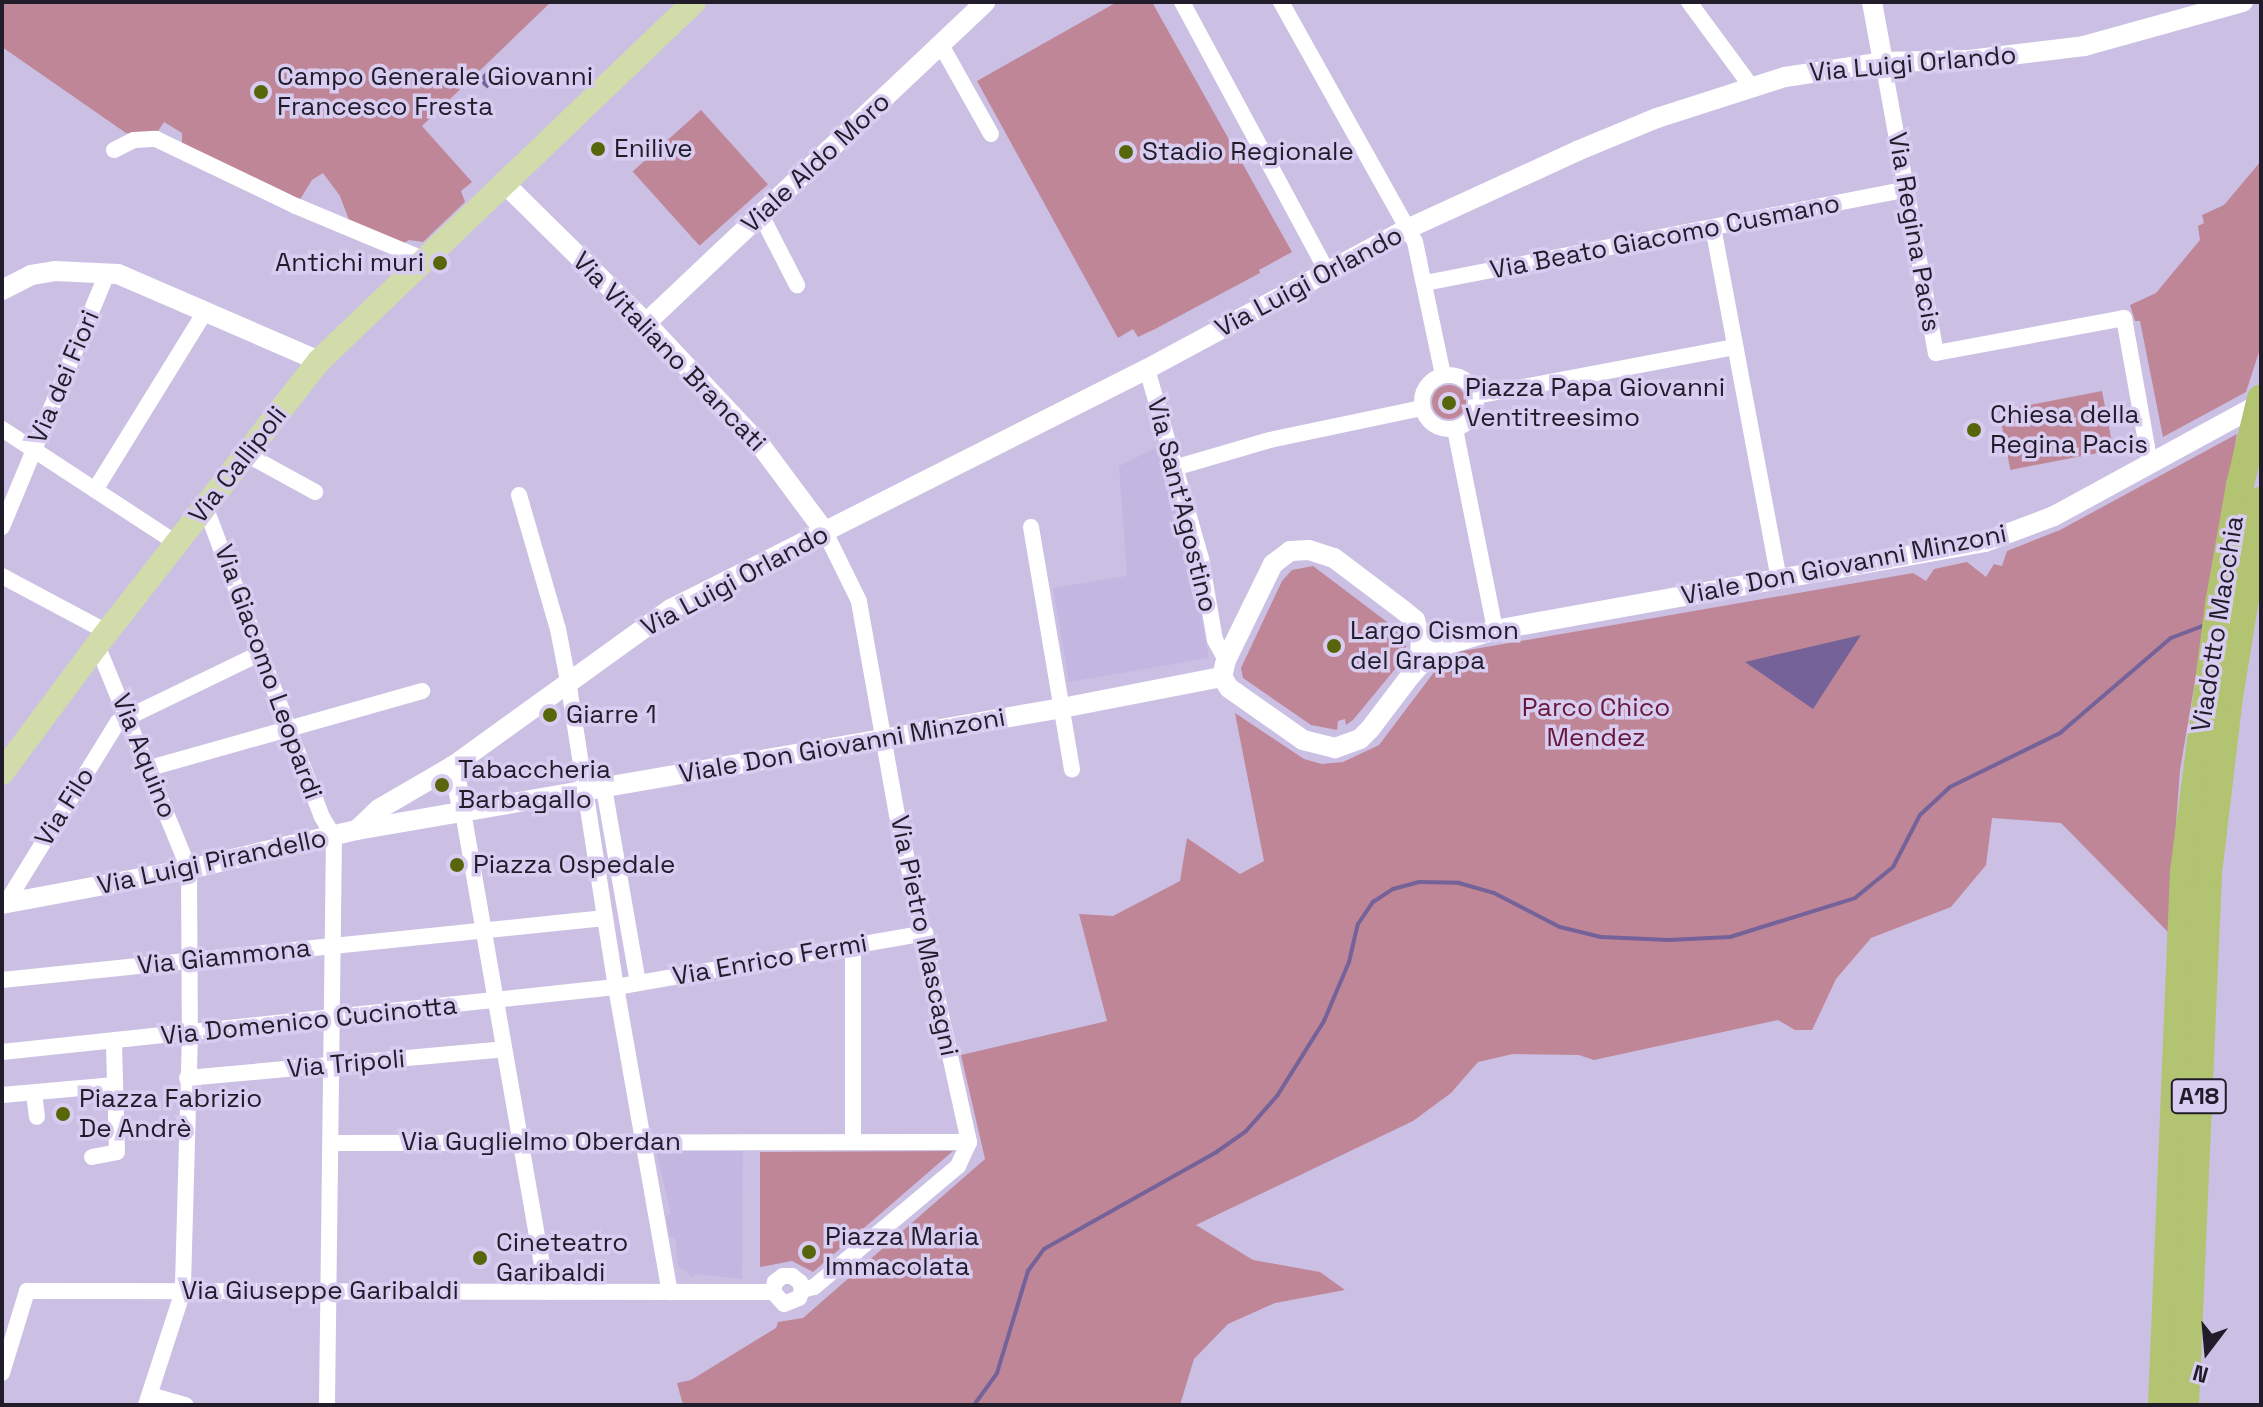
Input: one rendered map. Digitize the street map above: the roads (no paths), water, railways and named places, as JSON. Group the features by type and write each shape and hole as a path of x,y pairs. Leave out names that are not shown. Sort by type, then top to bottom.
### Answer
{"highway":[{"name":"Viadotto Macchia","path":"2162,1405 2184,871 2219,604 2240,485 2261,400"},
{"name":"Viadotto Macchia","path":"2185,1405 2208,873 2217,787 2261,501"}],"main road":[{"name":"Via Callipoli","path":"2,773 102,638 319,361 694,2"}],"street":[{"name":"Viale Aldo Moro","path":"646,323 985,2"},
{"path":"1182,2 1328,273"},
{"path":"1281,2 1415,242 1442,368"},
{"path":"1689,2 1751,86"},
{"path":"1872,2 1883,62"},
{"name":"Via Luigi Orlando","path":"357,830 379,809 453,766 671,609 1147,369 1407,229 1592,145 1751,86 1822,69 1883,62 1969,60 2084,46 2243,2"},
{"path":"941,45 991,134"},
{"name":"Via Regina Pacis","path":"1883,62 1936,353 2124,318 2150,464"},
{"path":"114,150 134,140 156,139 296,206 423,259"},
{"name":"Via Vitaliano Brancati","path":"503,182 646,323 761,446 825,532"},
{"name":"Via Beato Giacomo Cusmano","path":"1425,283 1905,190"},
{"path":"761,215 797,285"},
{"path":"1713,227 1779,579"},
{"path":"2,290 31,275 55,271 107,273 206,310 319,361"},
{"name":"Via dei Fiori","path":"2,527 107,273"},
{"path":"95,490 206,310"},
{"path":"1476,396 1735,347"},
{"path":"1442,368 1469,384 1476,396 1475,410 1456,437 1495,630"},
{"path":"1442,368 1423,393 1422,408 1428,420 1456,437"},
{"name":"Via Sant'Agostino","path":"1147,369 1201,559 1220,672"},
{"name":"Viale Don Giovanni Minzoni","path":"1495,630 1985,542 2054,516 2261,400"},
{"path":"1174,468 1270,440 1422,408"},
{"path":"2,429 176,543"},
{"path":"246,454 315,492"},
{"path":"519,495 558,629 638,983"},
{"name":"Via Giacomo Leopardi","path":"205,506 322,817 334,837"},
{"path":"1031,527 1072,770"},
{"name":"Via Pietro Mascagni","path":"825,532 859,601 886,739 897,815 968,1137"},
{"path":"1290,551 1320,552 1334,558 1415,620 1442,633 1495,630 1436,648 1360,739 1335,748 1303,740 1229,688 1220,672 1273,564 1290,551"},
{"path":"2,576 102,638"},
{"path":"1411,675 1420,655 1421,640 1415,620"},
{"name":"Via Aquino","path":"102,638 129,717 189,869"},
{"path":"129,717 261,653"},
{"name":"Viale Don Giovanni Minzoni","path":"466,812 1062,708 1220,672"},
{"path":"150,768 422,691"},
{"name":"Via Filo","path":"4,903 118,722 129,717"},
{"path":"453,766 466,812 483,930 547,1292"},
{"path":"594,790 605,918 667,1273 666,1292"},
{"name":"Via Luigi Pirandello","path":"4,903 189,869 357,830 466,812"},
{"path":"327,1405 334,837"},
{"path":"186,1405 148,1400 183,1291 190,1034 189,869"},
{"path":"483,930 605,918"},
{"name":"Via Giammona","path":"2,980 483,930"},
{"name":"Via Enrico Fermi","path":"616,987 925,933"},
{"path":"853,945 853,1136"},
{"name":"Via Domenico Cucinotta","path":"2,1052 616,987"},
{"path":"92,1157 117,1152 114,1042"},
{"name":"Via Tripoli","path":"187,1078 504,1049"},
{"path":"2,1095 115,1085"},
{"path":"34,1093 37,1117"},
{"name":"Via Guglielmo Oberdan","path":"331,1143 968,1137"},
{"name":"Via Giuseppe Garibaldi","path":"8,1340 27,1291 773,1292 775,1282 783,1276 792,1276 802,1290 814,1287 958,1166 968,1137"},
{"path":"2,1373 8,1340"}],"waterway":[{"path":"974,1405 997,1373 1028,1271 1044,1249 1215,1153 1246,1131 1277,1096 1324,1021 1349,962 1358,924 1373,902 1393,889 1420,882 1459,883 1494,893 1560,927 1601,937 1669,940 1730,937 1855,898 1893,867 1920,815 1950,787 2060,733 2171,638 2207,624"}],"place":[{"name":"Campo Generale Giovanni Francesco Fresta","path":"261,92"},
{"name":"Enilive","path":"598,149"},
{"name":"Stadio Regionale","path":"1126,152"},
{"name":"Antichi muri","path":"440,263"},
{"name":"Piazza Papa Giovanni Ventitreesimo","path":"1449,403"},
{"name":"Chiesa della Regina Pacis","path":"1974,430"},
{"name":"Largo Cismon del Grappa","path":"1334,646"},
{"name":"Giarre 1","path":"550,715"},
{"name":"Tabaccheria Barbagallo","path":"442,785"},
{"name":"Piazza Ospedale","path":"457,865"},
{"name":"Piazza Fabrizio De Andrè","path":"63,1114"},
{"name":"Piazza Maria Immacolata","path":"809,1252"},
{"name":"Cineteatro Garibaldi","path":"480,1258"}],"park label":[{"name":"Parco Chico Mendez","path":"1596,723"}]}
